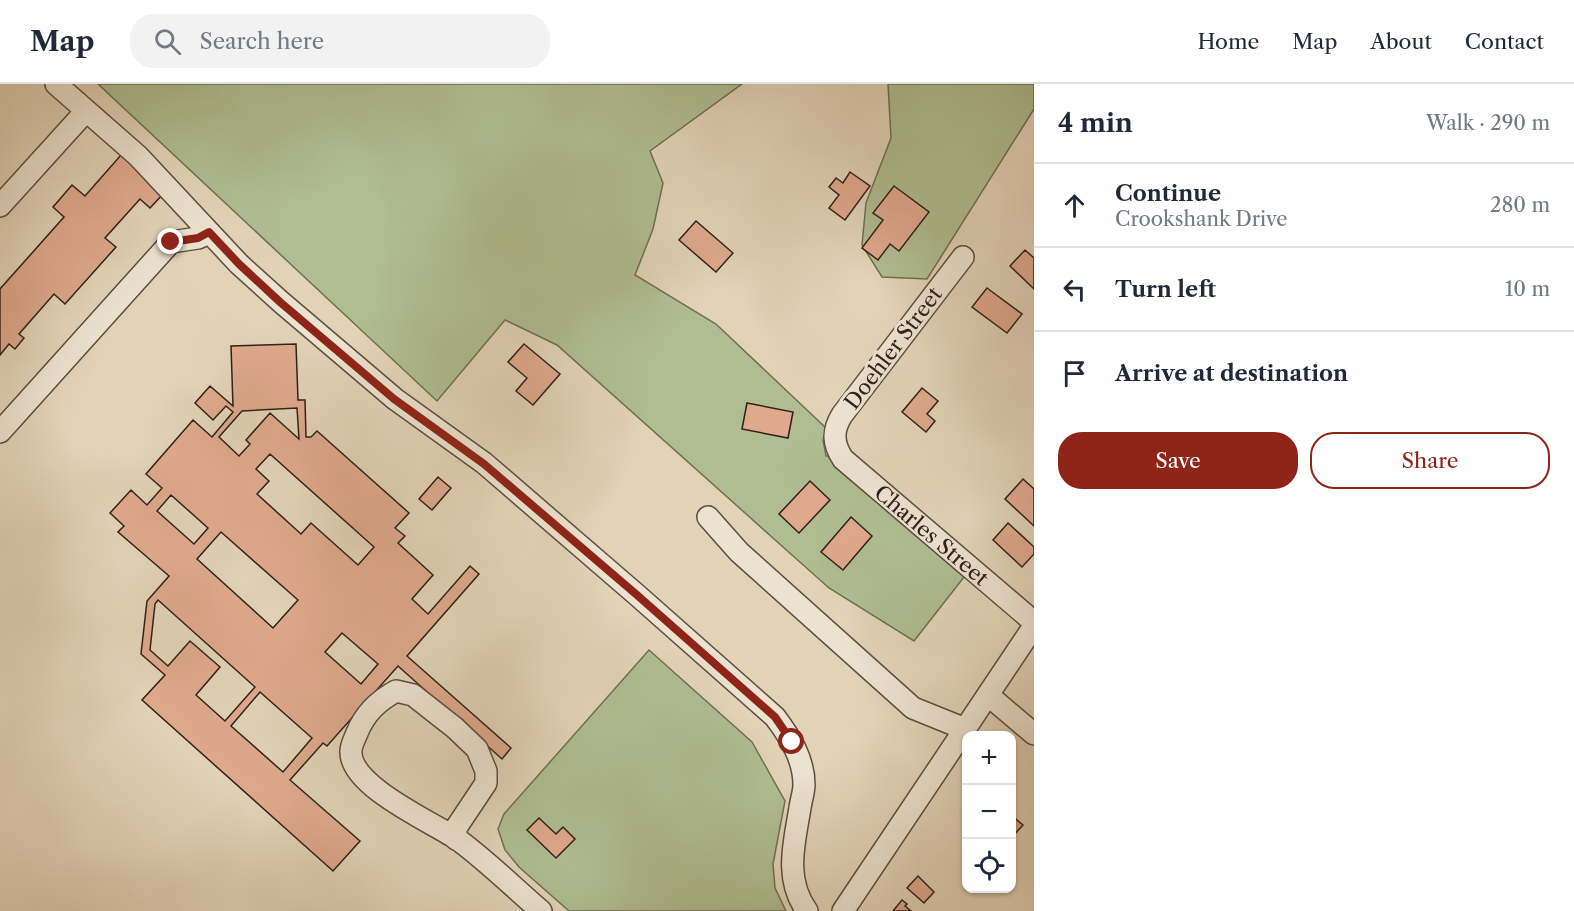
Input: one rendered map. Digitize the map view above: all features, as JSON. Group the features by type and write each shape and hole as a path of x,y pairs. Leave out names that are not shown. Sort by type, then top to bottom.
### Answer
{"street":[{"path":"56,84 146,164 239,264 280,302 394,399 484,464 775,717 792,742 802,771 804,786 791,864 795,887 807,911"},
{"path":"0,206 86,111"},
{"path":"0,432 171,242 198,238 209,232"},
{"name":"Doehler Street","path":"835,444 836,424 842,415 963,256"},
{"name":"Charles Street","path":"835,444 843,459 1034,624"},
{"path":"708,517 739,552 913,708 965,729"},
{"path":"843,911 1034,624"},
{"path":"456,839 456,828 486,783 486,771 477,749 455,728 413,694 396,691 379,700 361,722 351,750 353,764 365,780 400,806 456,839 541,911"},
{"path":"988,695 1034,734"}],"green space":[{"path":"98,84 742,84 650,151 663,183 653,229 635,275 716,324 826,428 823,440 826,456 836,467 964,577 914,641 829,588 557,345 505,320 437,401"},
{"path":"888,84 1034,84 1034,109 927,279 882,277 862,245 866,203 891,138"},
{"path":"649,650 752,742 785,801 773,864 775,888 786,911 569,911 519,867 505,850 498,829 504,814"}],"building":[{"path":"121,155 164,193 150,208 140,199 105,238 116,247 65,304 54,294 19,334 24,338 15,349 9,344 0,355 0,289 64,217 53,207 72,185 85,196"},
{"path":"850,172 870,186 845,220 829,208 839,195 829,187 836,178 843,183"},
{"path":"894,186 929,212 899,251 890,244 878,260 862,248 883,220 873,213"},
{"path":"696,221 733,253 716,272 679,240"},
{"path":"1025,250 1034,258 1034,289 1010,266"},
{"path":"987,288 1022,314 1007,333 972,307"},
{"path":"296,344 298,400 305,400 306,437 311,437 317,431 409,513 395,528 405,536 398,543 433,575 412,599 428,614 470,566 479,574 407,656 511,748 502,759 398,666 327,746 323,743 290,780 360,841 333,871 142,700 165,675 141,654 147,601 169,576 118,532 124,526 110,513 131,490 147,505 162,488 146,474 193,420 212,437 233,412 226,406 213,420 195,403 210,386 233,406 231,346","holes":["297,408 299,439 270,413 246,440 250,444 239,456 219,437 242,411","270,454 374,547 358,565 311,523 301,534 257,494 269,481 256,469","171,495 208,528 194,544 157,511","221,532 298,600 273,628 197,559","158,600 255,687 225,721 196,695 220,667 190,641 168,666 150,650 155,604","342,633 378,664 361,684 325,652","260,692 312,738 283,772 231,726"]},
{"path":"524,344 560,374 533,405 516,391 527,378 508,362"},
{"path":"922,388 938,401 927,414 935,421 926,432 902,412"},
{"path":"747,403 793,412 788,438 742,429"},
{"path":"438,477 451,488 432,510 419,499"},
{"path":"1023,479 1034,489 1034,526 1005,499"},
{"path":"810,481 830,500 799,533 779,514"},
{"path":"851,517 872,536 843,570 821,552"},
{"path":"1008,523 1034,547 1034,554 1022,567 993,540"},
{"path":"539,818 556,834 563,827 575,839 556,858 527,830"},
{"path":"1016,819 1023,825 1016,833"},
{"path":"918,876 934,892 924,903 907,888"},
{"path":"902,900 911,911 893,911"}],"route":[{"path":"171,242 198,238 209,232 280,302 394,399 484,464 637,595 775,717 792,742"}]}
